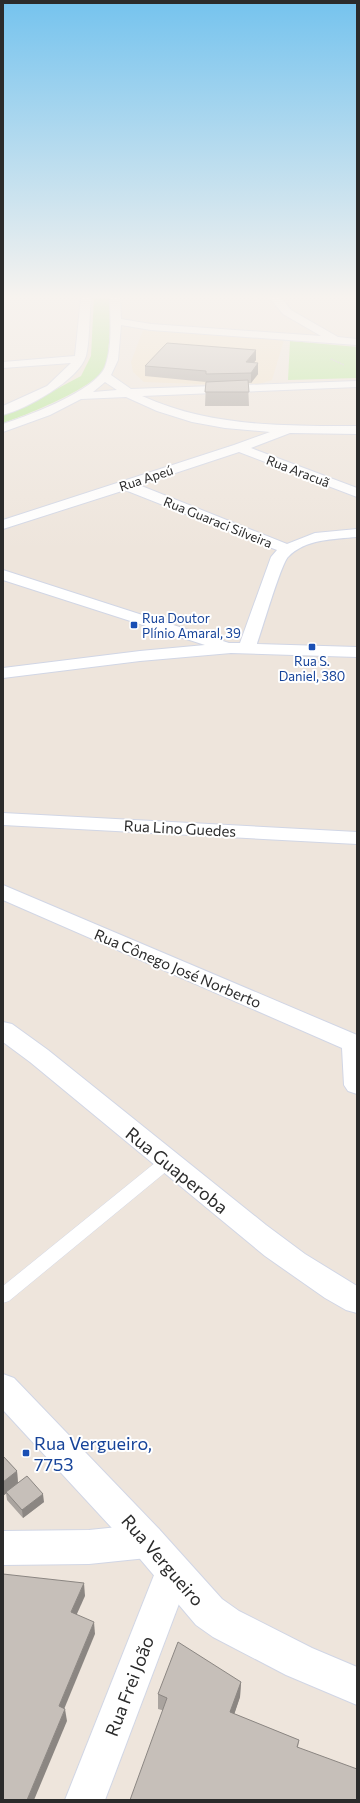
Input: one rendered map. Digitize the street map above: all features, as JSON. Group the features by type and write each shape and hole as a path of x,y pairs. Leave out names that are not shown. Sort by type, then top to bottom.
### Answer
{"street":[{"path":"3,411 51,388 59,381"},
{"path":"3,428 48,412 78,396 100,381"},
{"path":"111,381 126,393 142,402 164,410 198,418 255,427 357,430"},
{"path":"78,396 357,384"},
{"name":"Rua Apeú","path":"3,525 239,448 289,429"},
{"name":"Rua Aracuã","path":"239,448 357,493"},
{"name":"Rua Guaraci Silveira","path":"126,485 287,549"},
{"path":"239,648 279,557 287,549 309,540 357,532"},
{"path":"3,575 239,648"},
{"path":"3,673 140,656 239,648 357,652"},
{"name":"Rua Lino Guedes","path":"3,819 357,838"},
{"name":"Rua Cônego José Norberto","path":"3,892 356,1044"},
{"name":"Rua Guaperoba","path":"3,1030 39,1056 249,1229 326,1285 357,1301"},
{"path":"356,1044 357,1085"},
{"name":"Rua Vergueiro","path":"3,1388 147,1541 209,1612 226,1624 299,1662 357,1686"},
{"path":"3,1548 89,1547 147,1541"},
{"name":"Rua Frei João","path":"85,1800 174,1572"}],"lane":[{"path":"3,1296 167,1162"}],"shaded area":[{"path":"143,381 268,381 252,386"}],"green space":[{"path":"71,381 91,381 76,391 44,407 3,423 3,414 25,406"}],"building":[{"path":"248,381 249,392 205,392 206,382"},
{"path":"3,1456 17,1471 3,1482"},
{"path":"27,1476 43,1494 22,1510 6,1492"},
{"path":"3,1574 84,1583 71,1612 94,1622 59,1706 65,1709 27,1800 3,1800"},
{"path":"178,1642 241,1682 230,1712 299,1740 297,1747 357,1769 357,1800 130,1800 167,1698 158,1694"}],"place":[{"name":"Rua Doutor Plínio Amaral, 39","path":"134,625"},
{"name":"Rua S. Daniel, 380","path":"312,647"},
{"name":"Rua Vergueiro, 7753","path":"26,1453"}]}
